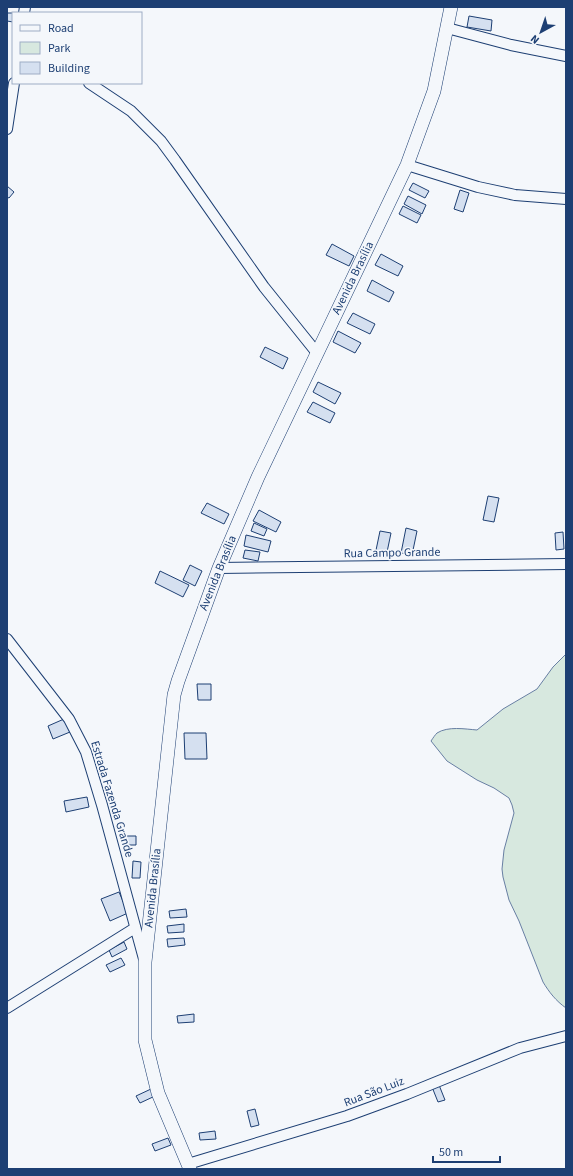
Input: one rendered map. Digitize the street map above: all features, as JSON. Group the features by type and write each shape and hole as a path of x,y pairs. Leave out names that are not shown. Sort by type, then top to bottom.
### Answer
{"main road":[{"name":"Avenida Brasília","path":"189,1167 158,1093 145,1040 145,962 174,695 181,669 219,568 258,477 406,165 434,91 451,7"}],"street":[{"path":"447,28 511,45 566,56"},
{"path":"7,129 14,84"},
{"path":"90,84 131,111 161,141 176,160 264,287 317,353"},
{"path":"406,165 478,187 515,196 566,199"},
{"name":"Rua Campo Grande","path":"219,568 566,564"},
{"name":"Estrada Fazenda Grande","path":"7,639 69,719 86,752 102,804 145,962"},
{"path":"7,1008 135,928"},
{"name":"Rua São Luiz","path":"189,1167 347,1116 520,1048 566,1036"}],"green space":[{"path":"566,654 566,1008 553,996 543,982 509,900 502,869 504,850 514,813 509,798 447,761 431,741 437,733 446,729 457,728 477,730 503,709 537,689 553,667"}],"building":[{"path":"7,13 12,13 12,22 7,21"},
{"path":"469,16 492,20 491,31 467,27"},
{"path":"413,183 429,191 425,198 409,190"},
{"path":"7,186 14,192 9,198 7,197"},
{"path":"460,190 469,193 463,212 454,209"},
{"path":"408,196 426,205 422,214 404,204"},
{"path":"403,206 421,215 417,223 399,214"},
{"path":"332,244 354,256 349,266 326,255"},
{"path":"381,254 403,266 398,276 375,265"},
{"path":"372,280 394,292 389,302 367,291"},
{"path":"353,313 375,324 370,334 347,323"},
{"path":"338,331 361,343 355,353 333,342"},
{"path":"265,347 288,358 283,369 260,357"},
{"path":"318,382 341,393 335,404 313,392"},
{"path":"313,402 335,413 330,423 307,412"},
{"path":"488,496 499,498 494,522 483,520"},
{"path":"207,503 229,514 224,524 201,513"},
{"path":"259,510 281,522 276,532 253,521"},
{"path":"254,523 267,529 264,536 251,531"},
{"path":"406,528 417,531 412,555 401,553"},
{"path":"380,531 391,533 386,557 375,555"},
{"path":"563,532 564,549 556,550 555,533"},
{"path":"246,535 271,541 268,552 244,546"},
{"path":"245,550 260,552 258,561 243,558"},
{"path":"190,565 202,571 195,586 183,580"},
{"path":"160,571 189,585 183,597 155,583"},
{"path":"197,684 211,684 211,700 198,700"},
{"path":"64,719 70,732 53,739 48,726"},
{"path":"184,733 206,733 207,759 185,759"},
{"path":"87,797 89,807 66,812 64,801"},
{"path":"123,836 136,836 136,845 123,845"},
{"path":"133,861 141,862 140,878 132,878"},
{"path":"119,892 128,913 110,921 101,899"},
{"path":"186,909 187,917 170,918 169,911"},
{"path":"184,924 184,932 168,933 167,926"},
{"path":"184,938 185,945 168,947 167,939"},
{"path":"124,942 127,949 112,957 109,950"},
{"path":"121,958 125,965 110,972 106,965"},
{"path":"194,1014 194,1022 178,1023 177,1016"},
{"path":"439,1085 445,1100 438,1102 432,1087"},
{"path":"151,1089 155,1096 140,1103 136,1096"},
{"path":"255,1109 259,1125 251,1127 247,1111"},
{"path":"215,1131 216,1139 200,1140 199,1133"},
{"path":"168,1138 171,1145 155,1151 152,1144"}]}
